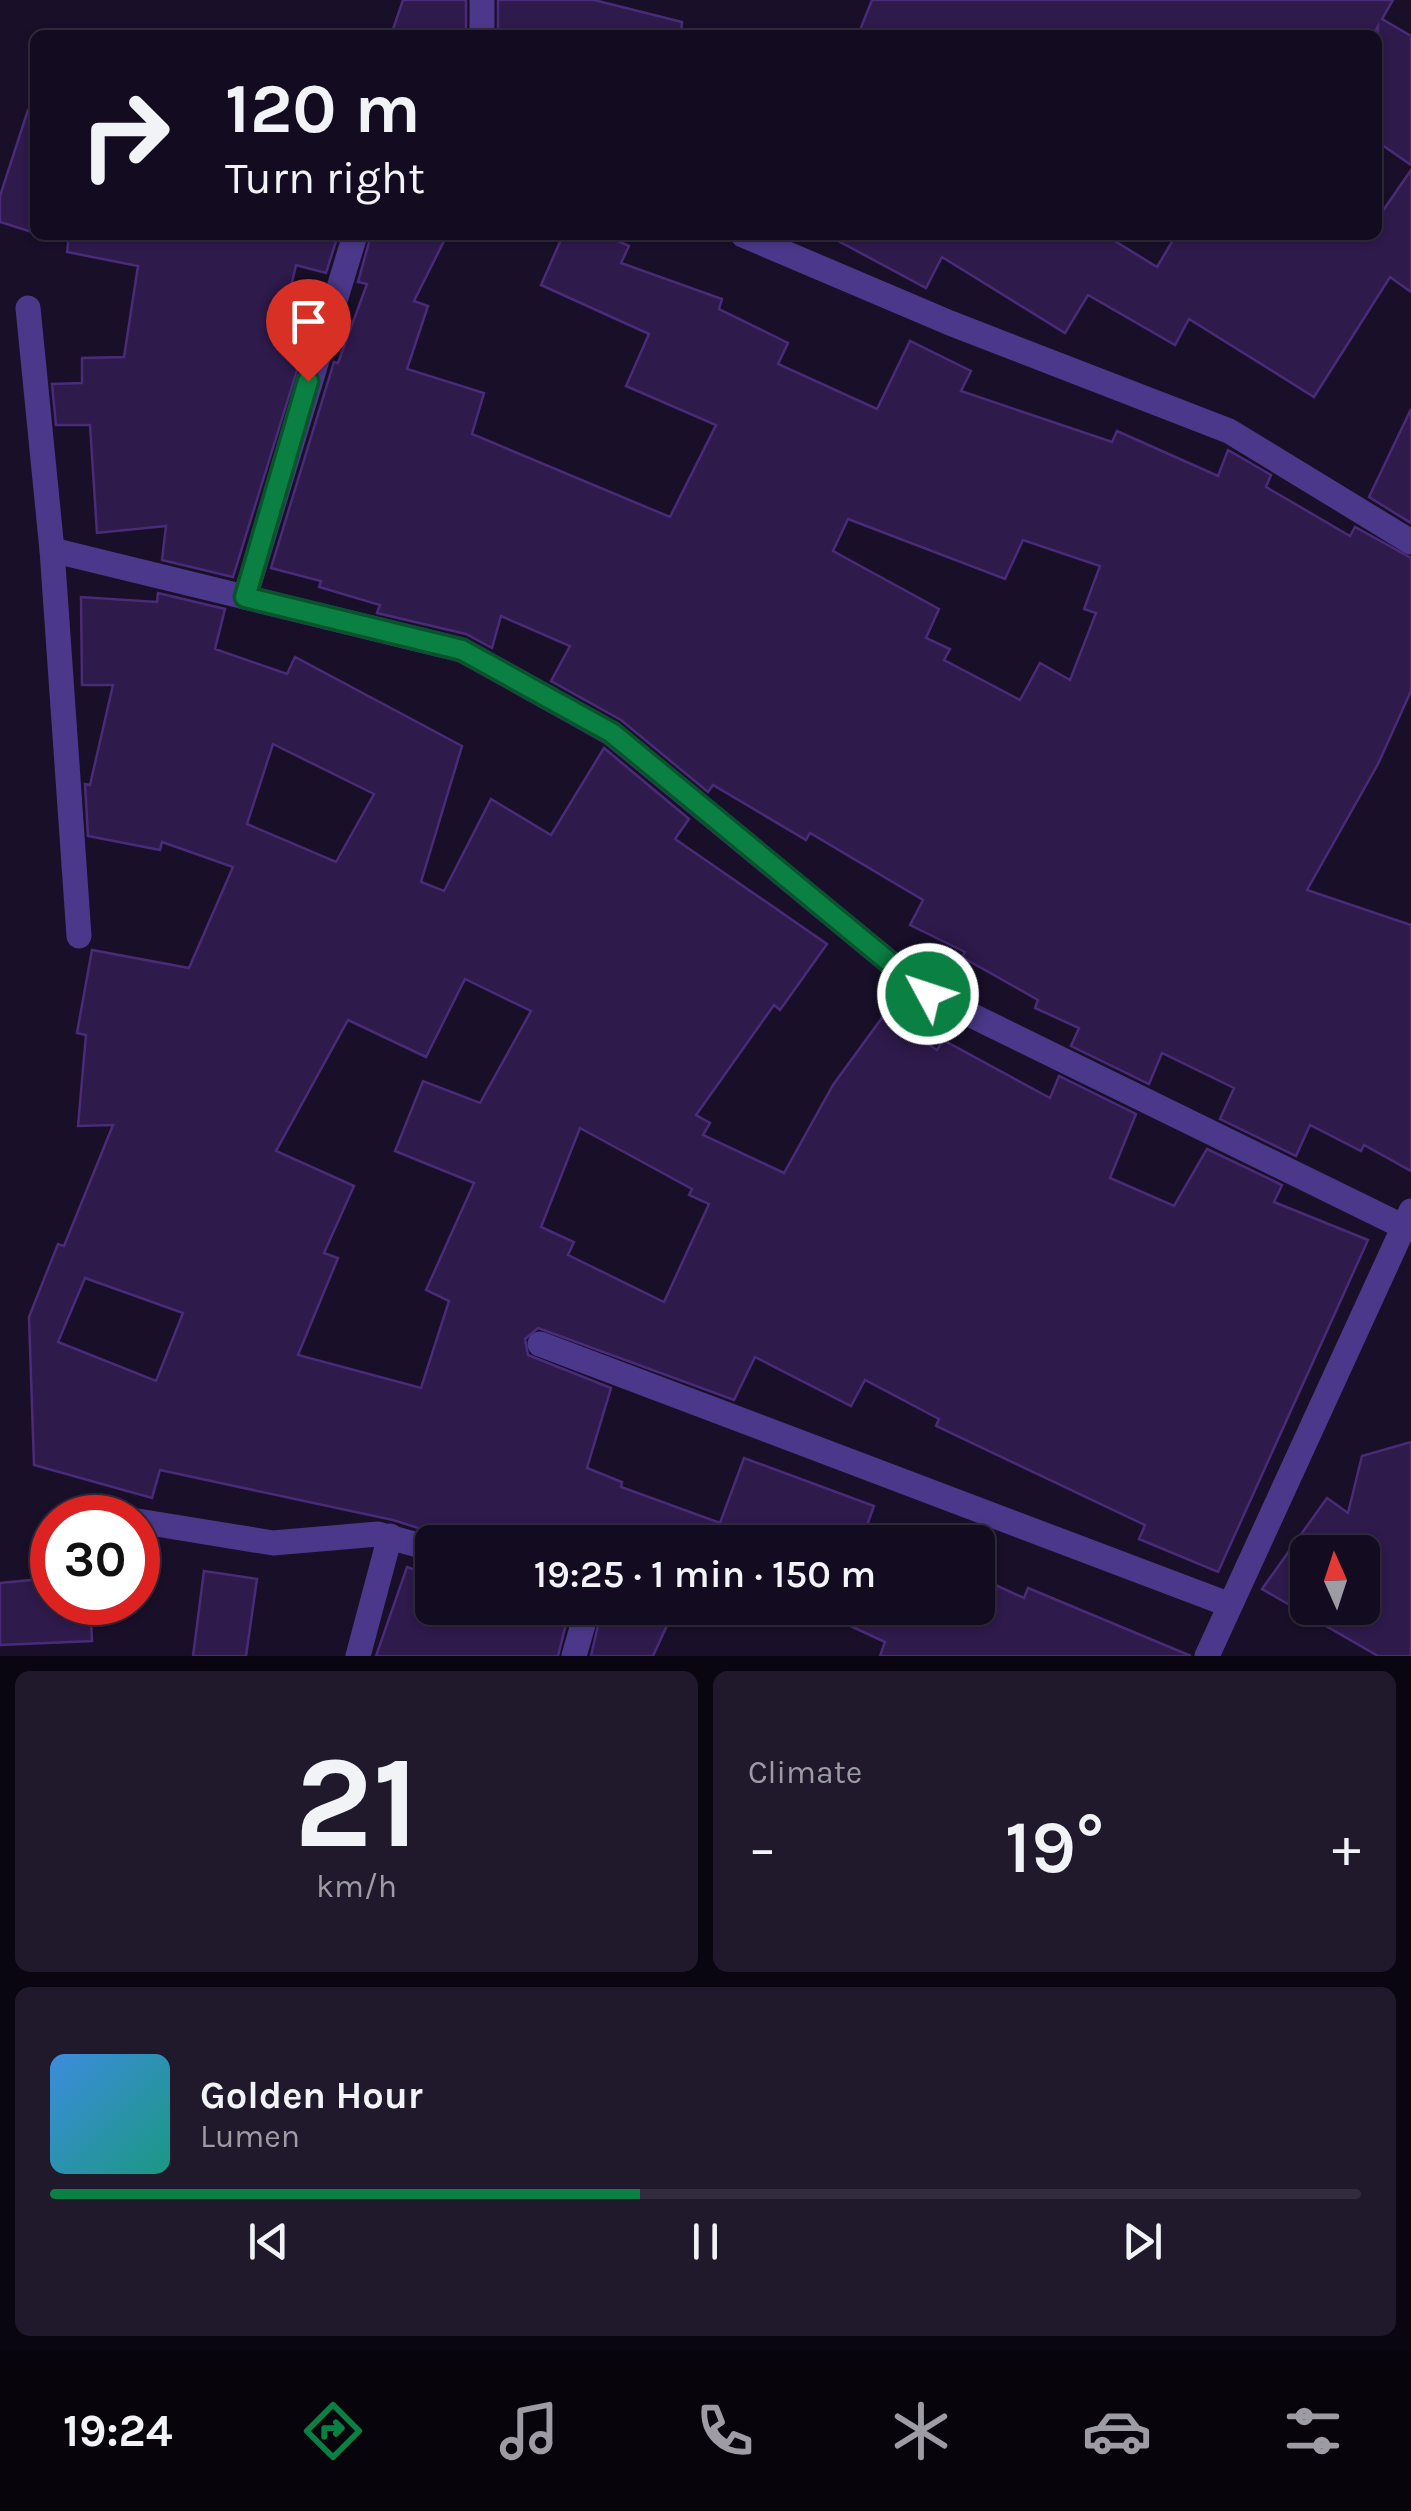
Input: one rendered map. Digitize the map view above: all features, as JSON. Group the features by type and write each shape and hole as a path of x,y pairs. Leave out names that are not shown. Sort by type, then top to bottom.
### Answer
{"street":[{"path":"482,0 482,30"},
{"path":"245,597 353,240"},
{"path":"755,240 950,323 1229,431 1411,542"},
{"path":"28,308 52,550 79,936"},
{"path":"52,550 462,650 612,733 928,994 1407,1220 1207,1656"},
{"path":"540,1344 1230,1604"},
{"path":"160,1525 273,1543 360,1534 390,1536 415,1544"},
{"path":"358,1656 390,1536"},
{"path":"574,1656 583,1625"}],"building":[{"path":"403,0 466,0 466,30 393,30"},
{"path":"498,0 594,0 682,22 681,30 498,30"},
{"path":"872,0 1393,0 1382,19 1411,36 1411,165 1382,145 1382,30 1378,26 1376,30 860,30"},
{"path":"30,110 30,231 0,222 0,196"},
{"path":"1411,170 1411,292 1390,277 1314,397 1189,319 1175,345 1088,295 1065,333 942,257 926,288 836,240 1113,240 1157,267 1173,240 1382,240 1382,212"},
{"path":"68,240 336,240 326,273 296,265 277,349 302,354 233,577 162,560 166,526 97,533 90,425 56,425 52,384 82,383 82,358 124,357 138,266 67,252"},
{"path":"370,240 444,240 414,301 428,306 407,369 484,393 472,434 670,517 716,425 626,386 649,334 541,285 561,240 615,240 629,246 621,263 722,299 719,309 788,343 778,364 877,409 910,341 971,371 961,391 1112,442 1117,431 1218,476 1228,450 1271,475 1266,487 1350,536 1355,527 1411,558 1411,691 1378,764 1307,890 1411,925 1411,1171 1364,1145 1361,1151 1310,1125 1296,1156 1220,1119 1234,1088 1162,1053 1149,1084 1071,1046 1079,1028 1035,1008 1038,1000 962,957 965,952 910,925 923,900 810,833 806,840 713,785 708,792 621,720 551,681 570,646 501,616 492,648 466,634 377,613 380,605 319,587 321,581 271,568 334,362 338,363 367,284 358,282","holes":["848,519 1005,579 1023,540 1100,566 1084,609 1096,613 1070,680 1040,663 1020,700 944,660 950,649 926,638 939,609 833,551"]},
{"path":"1411,409 1411,523 1369,497"},
{"path":"158,593 225,609 215,649 287,674 295,657 462,746 421,882 444,891 491,799 551,835 604,748 689,819 675,839 827,944 780,1010 774,1005 696,1115 710,1123 703,1135 784,1173 833,1085 884,1015 937,1050 943,1040 1050,1098 1059,1076 1136,1114 1110,1178 1174,1206 1207,1149 1282,1185 1274,1202 1368,1240 1218,1572 1139,1539 1145,1525 936,1426 939,1419 865,1380 851,1406 755,1357 734,1400 538,1328 525,1339 528,1355 611,1388 587,1468 622,1482 621,1487 720,1523 744,1458 874,1506 867,1525 415,1527 160,1470 153,1495 141,1495 34,1465 29,1317 58,1244 64,1246 113,1125 78,1126 86,1035 77,1033 92,950 189,968 233,867 162,842 160,850 88,836 85,784 90,785 113,685 82,685 81,597 157,602","holes":["273,744 374,794 336,862 247,824","465,979 531,1011 480,1103 423,1081 395,1151 474,1183 426,1290 449,1301 421,1388 298,1355 338,1258 324,1253 354,1186 276,1151 348,1020 426,1057","580,1128 692,1189 689,1195 709,1204 664,1302 568,1255 574,1242 541,1227","85,1278 183,1313 156,1381 58,1342"]},
{"path":"1411,1442 1411,1656 1378,1656 1324,1625 1380,1625 1380,1535 1301,1535 1327,1498 1348,1513 1362,1456"},
{"path":"1290,1550 1290,1605 1262,1589"},
{"path":"407,1567 415,1570 415,1625 566,1625 558,1656 376,1656"},
{"path":"204,1571 257,1579 246,1656 193,1656"},
{"path":"30,1580 30,1625 91,1625 92,1641 0,1645 0,1583"},
{"path":"995,1585 1024,1598 1028,1588 1191,1656 880,1656 885,1642 848,1625 995,1625"},
{"path":"598,1625 667,1625 653,1656 591,1656"}],"route":[{"path":"308,381 245,597 462,650 612,733 928,994"}]}
